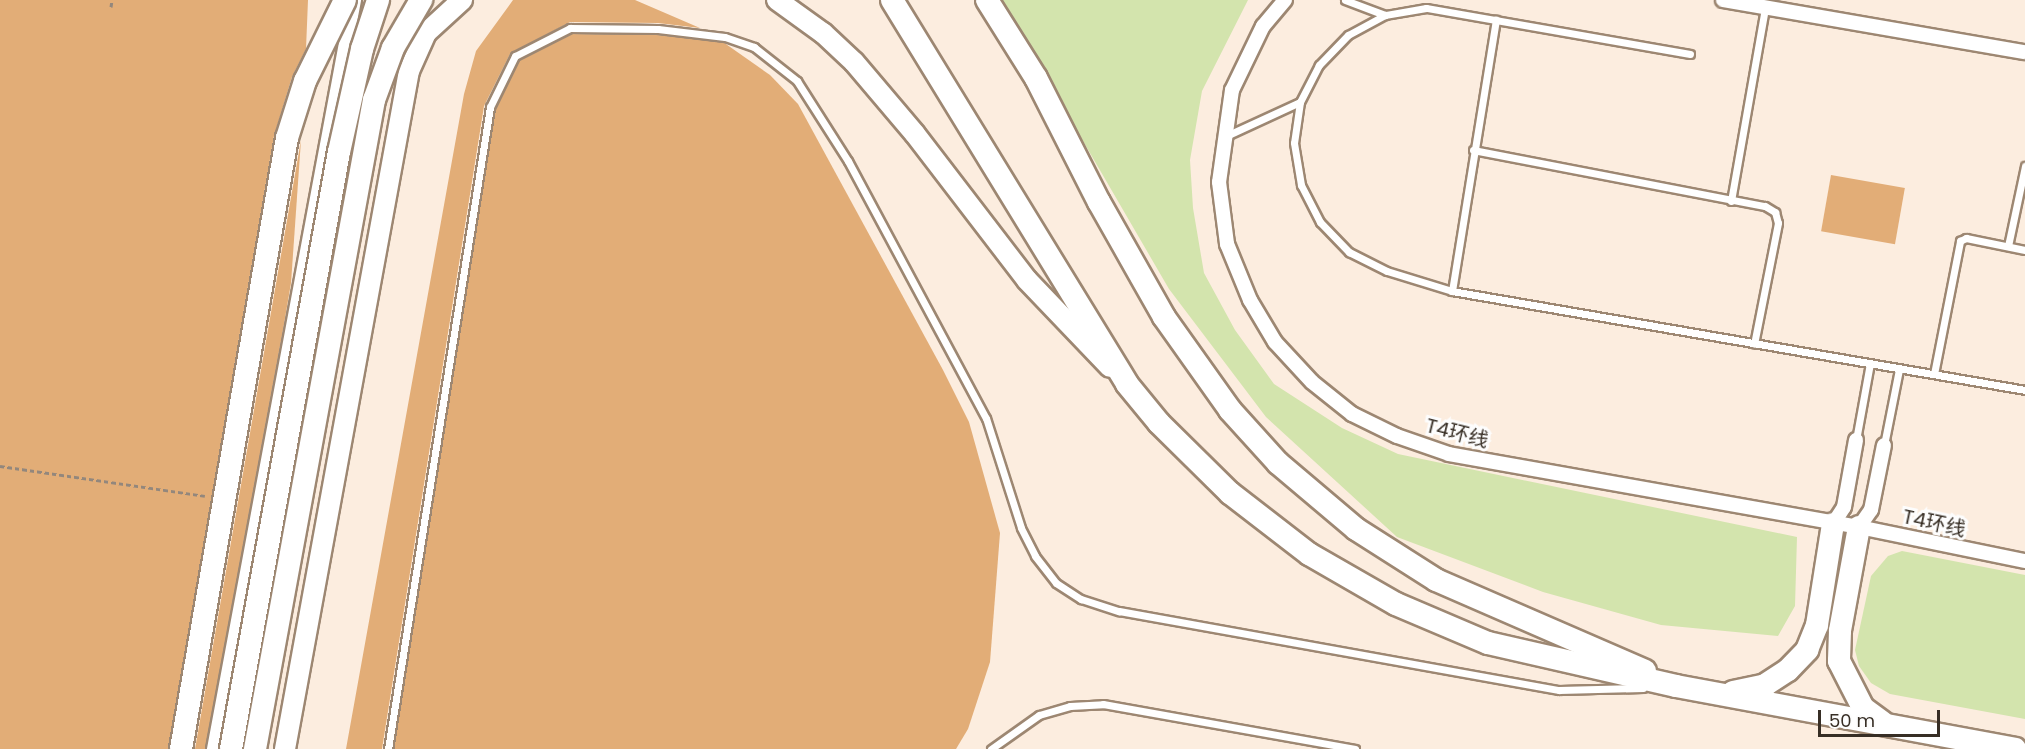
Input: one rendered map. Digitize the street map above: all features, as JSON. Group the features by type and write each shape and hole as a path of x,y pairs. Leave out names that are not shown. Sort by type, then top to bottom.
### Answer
{"main road":[{"path":"181,749 287,138 305,81 345,0"},
{"path":"231,749 339,152 362,48 378,0"},
{"path":"362,48 391,0"},
{"path":"255,749 374,100 393,48 421,0"},
{"path":"285,749 409,71 426,33 462,0"},
{"path":"777,0 823,33 854,62 915,134 1027,280 1127,384 1173,437 1230,493 1285,537 1352,580 1405,608 1488,643 1676,686 2015,749"},
{"path":"892,0 990,154 1127,384"},
{"path":"987,0 1035,78 1164,317 1230,410 1278,463 1356,529 1436,580 1676,686"},
{"path":"1720,694 1765,685 1788,670 1807,650 1817,626 1833,524"},
{"path":"1859,527 1840,631 1839,661 1863,708 1886,725"}],"street":[{"path":"214,749 354,0"},
{"name":"T4环线","path":"1285,0 1263,26 1232,90 1219,182 1227,244 1250,300 1275,342 1312,382 1352,414 1397,436 1449,454 1859,527 2025,561"},
{"path":"1723,0 2025,52"},
{"path":"1833,524 1844,507 1856,440"},
{"path":"1859,527 1871,510 1884,445"}],"lane":[{"path":"1345,0 1385,15"},
{"path":"1690,54 1426,8 1385,15 1341,42 1319,64 1300,102 1294,143 1301,185 1320,222 1349,252 1387,271 1452,291 2025,390"},
{"path":"1731,201 1765,8"},
{"path":"1452,291 1473,150 1496,20"},
{"path":"388,749 490,107 515,57 570,28 657,30 725,37 754,47 796,81 848,161 986,418 1021,528 1035,556 1056,582 1081,599 1119,611 1559,690 1676,686"},
{"path":"1226,136 1300,102"},
{"path":"1473,150 1765,206 1775,212 1778,223 1754,344"},
{"path":"2008,246 2025,166"},
{"path":"1934,374 1960,241 1966,238 2025,250"},
{"path":"1856,440 1870,363"},
{"path":"1884,445 1899,369"},
{"path":"992,749 1039,715 1070,706 1103,704 1355,749"}],"path":[{"path":"111,8 112,0"},
{"path":"0,466 205,496"}],"green space":[{"path":"1001,0 1248,0 1202,91 1190,160 1193,208 1204,273 1235,330 1274,384 1342,428 1398,454 1797,537 1795,606 1778,636 1661,625 1543,592 1397,537 1266,417 1169,289"},
{"path":"1902,551 2025,575 2025,719 1890,694 1871,683 1859,666 1855,650 1871,576 1888,556"}],"building":[{"path":"0,0 308,0 306,49 292,77 274,136 168,749 0,749"},
{"path":"513,0 635,0 700,28 658,23 570,22 510,54 484,106 382,749 346,749 464,94 476,51"},
{"path":"571,34 658,35 723,42 770,75 798,104 943,370 969,422 1000,533 990,662 968,729 956,749 394,749 495,109 519,60"},
{"path":"301,140 291,283 283,330 205,749 195,749"},
{"path":"1831,175 1905,188 1895,244 1821,231"}]}
